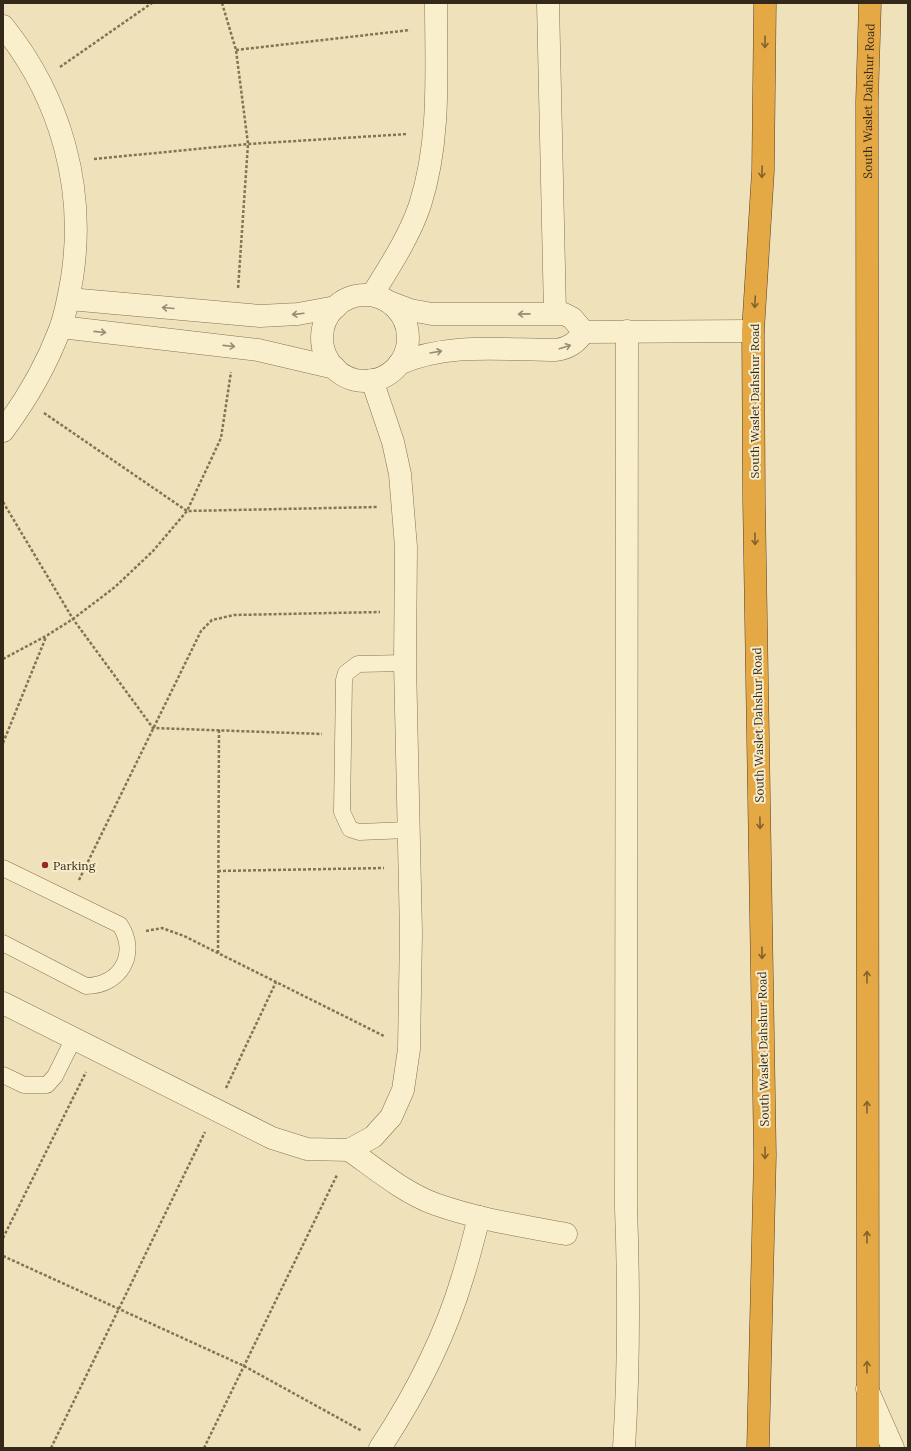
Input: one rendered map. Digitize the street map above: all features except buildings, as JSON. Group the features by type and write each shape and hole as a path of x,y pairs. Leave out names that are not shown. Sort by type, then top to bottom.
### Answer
{"highway":[{"name":"South Waslet Dahshur Road","path":"758,1448 765,1155 754,508 753,331 763,171 766,3"},
{"name":"South Waslet Dahshur Road","path":"868,1448 867,101 870,3"}],"street":[{"path":"381,299 420,204 433,132 436,93 436,3"},
{"path":"548,3 555,313"},
{"path":"3,26 17,44 40,81 57,120 70,162 76,207 76,254 69,299 61,327 45,365 26,400 3,431"},
{"path":"69,299 260,316 298,314 336,307 352,297 381,299 410,310 432,314 564,314 572,318 584,332"},
{"path":"381,299 400,312 406,324 408,338 406,352 399,364"},
{"path":"336,307 328,318 323,330 323,344 327,357 335,368 346,376 358,380 372,380 382,377 399,364 416,356 453,350 556,350 566,348 573,345 584,332 753,331"},
{"path":"61,327 258,350 335,368"},
{"path":"624,1448 628,1381 629,1294 626,1208 627,331"},
{"path":"3,1003 272,1138 307,1149 349,1150 373,1137 391,1117 403,1090 409,1049 411,941 405,663 406,547 404,507 393,442 372,380"},
{"path":"349,1150 392,1181 434,1203 479,1217 566,1234"},
{"path":"382,1445 415,1390 442,1334 463,1277 479,1217"},
{"path":"867,1389 893,1448"}],"lane":[{"path":"405,663 358,664 346,673 344,680 342,812 350,829 359,832 408,830"},
{"path":"3,868 120,925 126,934 128,944 127,955 116,976 97,986 86,986 4,946"},
{"path":"3,1075 24,1086 46,1085 55,1076 74,1038"}],"path":[{"path":"40,81 152,3"},
{"path":"236,50 436,27"},
{"path":"70,162 248,144 433,132"},
{"path":"26,400 187,511 404,507"},
{"path":"3,502 73,619 154,728"},
{"path":"69,900 201,631 212,620 234,615 406,611"},
{"path":"3,742 46,636"},
{"path":"154,728 343,735"},
{"path":"218,953 219,730"},
{"path":"218,871 409,867"},
{"path":"128,944 144,932 162,928 218,953 409,1049"},
{"path":"51,1448 276,982"},
{"path":"3,1238 97,1049"},
{"path":"204,1448 349,1150"},
{"path":"3,1256 244,1366 382,1445"}],"place":[{"name":"Parking","path":"45,865"}]}
